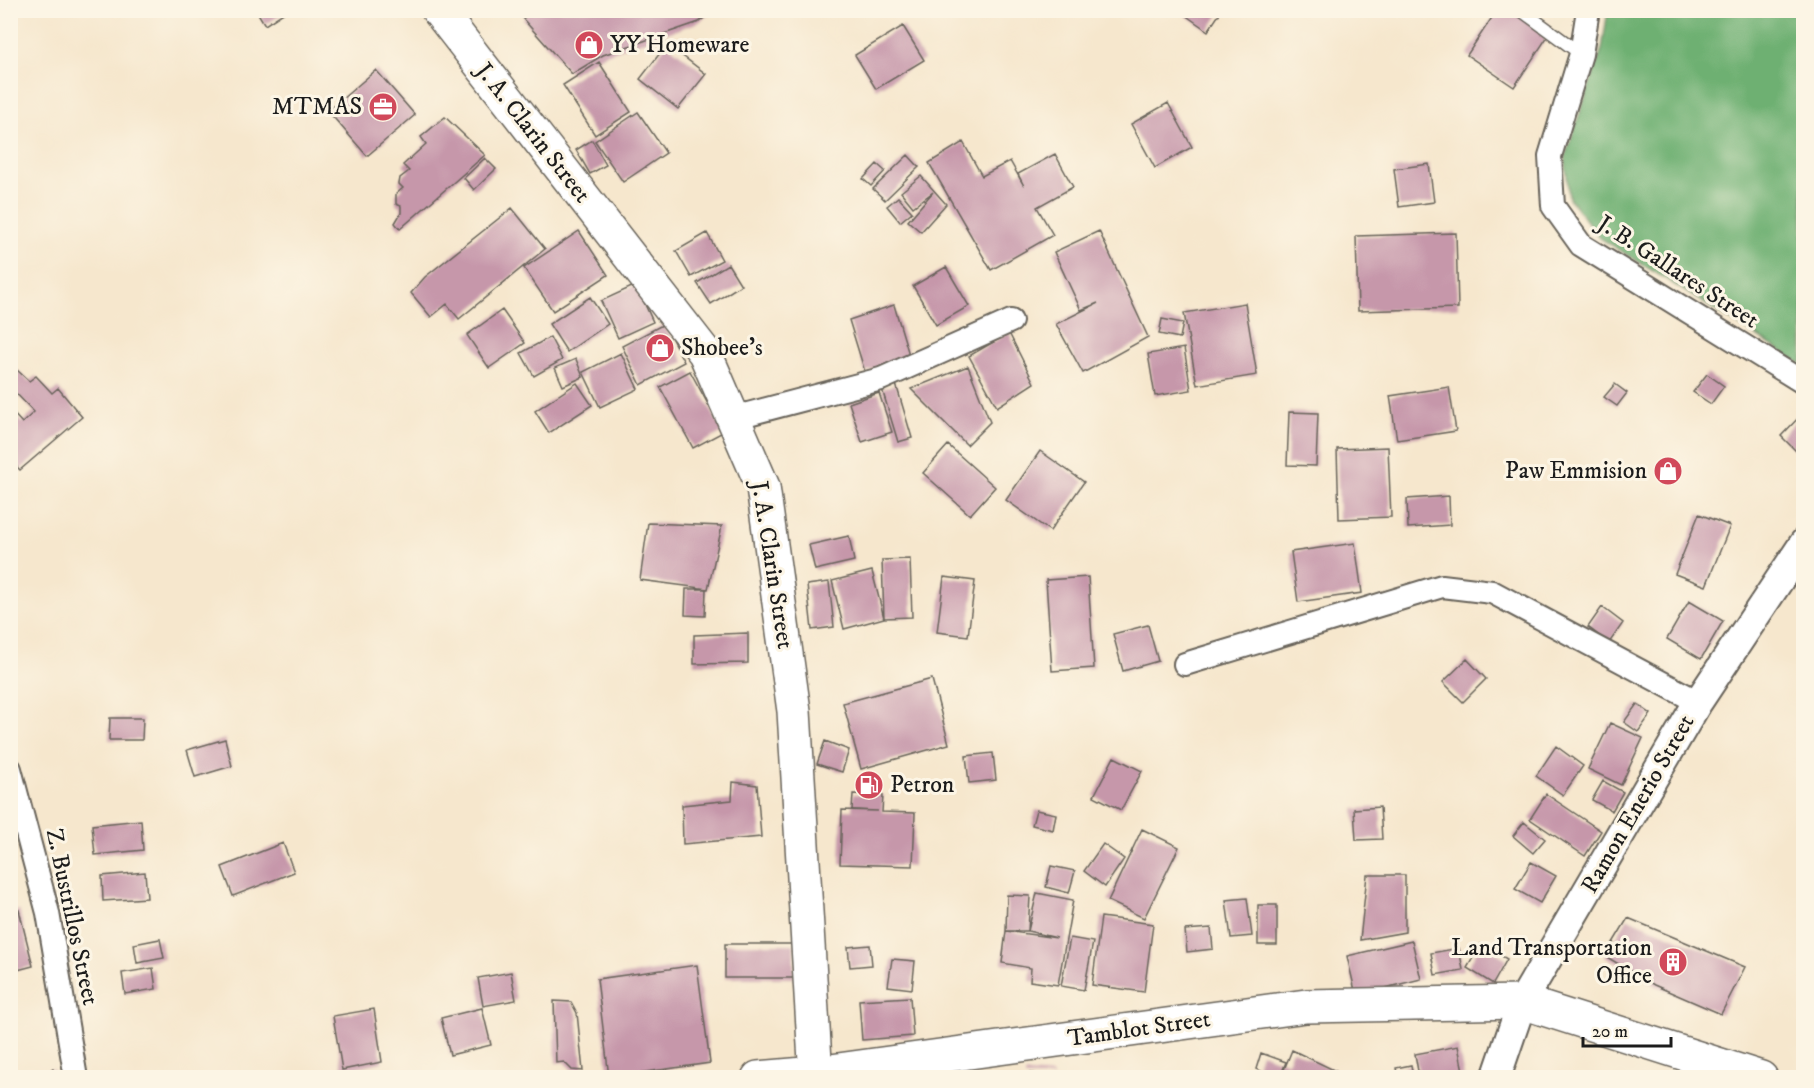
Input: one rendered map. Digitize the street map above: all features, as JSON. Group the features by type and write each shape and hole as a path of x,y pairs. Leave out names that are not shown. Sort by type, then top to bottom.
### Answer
{"main road":[{"name":"J. A. Clarin Street","path":"438,10 705,352 763,487 794,711 816,1075"},
{"name":"Tamblot Street","path":"758,1077 816,1075 1306,1006 1522,1002 1761,1077"}],"street":[{"name":"J. B. Gallares Street","path":"1588,10 1581,54 1550,156 1552,206 1581,245 1803,383"},
{"path":"733,418 881,379 1011,321"},
{"name":"Ramon Enerio Street","path":"1496,1077 1522,1002 1698,702 1803,543"},
{"path":"1185,664 1442,586 1492,592 1698,702"},
{"name":"Z. Bustrillos Street","path":"10,769 48,913 76,1077"}],"lane":[{"path":"1521,10 1581,54"}],"green space":[{"path":"1608,10 1803,11 1803,365 1600,238 1569,198 1565,156 1602,49"}],"building":[{"path":"256,10 288,10 265,25"},
{"name":"YY Homeware","path":"532,10 714,10 699,22 603,55 572,74 523,19"},
{"path":"1178,10 1222,10 1208,31"},
{"path":"1497,10 1517,10 1550,33 1514,87 1467,55"},
{"path":"903,26 924,60 876,89 855,55"},
{"path":"667,44 706,74 678,109 640,79"},
{"path":"599,62 631,112 595,135 563,85"},
{"path":"376,70 415,115 367,156 328,111"},
{"path":"1168,103 1192,147 1155,168 1131,124"},
{"path":"638,112 666,153 623,182 595,141"},
{"path":"445,117 485,155 400,229 395,223 401,213 401,206 396,204 396,194 403,188 399,184 400,178 409,171 403,165 426,144 421,137"},
{"path":"592,140 606,165 590,174 576,150"},
{"path":"963,142 982,176 1010,161 1024,186 1018,174 1055,154 1073,187 1037,207 1053,235 991,270 929,163"},
{"path":"908,155 919,167 885,200 873,189"},
{"path":"485,158 496,169 474,190 464,178"},
{"path":"877,164 885,171 871,186 863,179"},
{"path":"1429,164 1434,202 1399,207 1394,169"},
{"path":"921,176 946,204 921,232 908,221 933,192 913,207 901,192"},
{"path":"898,197 912,212 900,222 887,206"},
{"path":"512,208 545,249 459,319 447,304 431,317 411,293 425,277"},
{"path":"579,231 608,275 553,311 524,268"},
{"path":"1099,231 1148,337 1083,373 1056,324 1098,303 1081,310 1054,252"},
{"path":"707,233 722,260 691,277 676,251"},
{"path":"1456,233 1458,308 1358,311 1356,236"},
{"path":"728,264 741,285 711,304 697,283"},
{"path":"946,267 969,306 936,325 913,286"},
{"path":"636,285 653,322 618,338 601,301"},
{"path":"590,297 608,324 567,352 549,324"},
{"path":"1245,303 1257,375 1197,385 1184,313"},
{"path":"894,305 910,358 865,372 849,320"},
{"path":"502,310 525,343 489,368 467,335"},
{"path":"1162,319 1183,323 1180,338 1159,334"},
{"path":"664,324 684,362 641,385 622,346"},
{"path":"1009,333 1034,383 997,407 969,356"},
{"path":"550,337 562,360 534,376 521,353"},
{"path":"1184,348 1191,390 1155,396 1148,354"},
{"path":"621,353 638,389 600,407 583,372"},
{"path":"576,359 583,377 563,386 555,368"},
{"path":"968,366 990,422 967,445 911,389"},
{"path":"17,370 29,381 36,376 52,393 58,388 82,417 20,470 10,460 10,410 22,423 34,412 10,387 10,377"},
{"path":"690,371 723,432 693,448 660,387"},
{"path":"1707,374 1724,386 1711,404 1693,392"},
{"path":"577,383 592,405 549,433 535,411"},
{"path":"896,384 912,438 898,442 882,389"},
{"path":"1615,384 1627,393 1617,406 1604,397"},
{"path":"1449,387 1456,431 1397,440 1390,396"},
{"path":"879,393 892,432 862,442 849,403"},
{"path":"1289,412 1318,413 1316,466 1287,465"},
{"path":"1803,413 1803,458 1781,436"},
{"path":"948,445 995,487 970,515 923,473"},
{"path":"1388,447 1391,517 1339,519 1337,449"},
{"path":"1040,451 1084,482 1050,531 1006,500"},
{"path":"1449,496 1450,525 1408,528 1407,499"},
{"path":"1699,514 1730,526 1706,586 1675,574"},
{"path":"648,523 722,526 708,589 640,580"},
{"path":"849,536 854,561 815,570 809,545"},
{"path":"1355,543 1362,593 1298,602 1291,552"},
{"path":"910,559 912,617 884,618 882,560"},
{"path":"872,571 884,618 844,629 832,581"},
{"path":"944,577 975,581 968,636 937,632"},
{"path":"1088,577 1094,668 1052,671 1046,580"},
{"path":"829,582 834,627 812,630 807,585"},
{"path":"686,589 706,589 705,616 685,615"},
{"path":"1689,601 1723,621 1701,659 1667,639"},
{"path":"1602,607 1623,623 1609,643 1588,627"},
{"path":"1148,625 1158,661 1123,671 1113,634"},
{"path":"748,633 748,663 694,664 694,635"},
{"path":"1467,659 1486,679 1463,702 1443,682"},
{"path":"932,679 949,744 861,769 843,703"},
{"path":"1637,704 1651,714 1638,732 1624,722"},
{"path":"110,718 143,718 142,740 109,740"},
{"path":"1610,723 1643,738 1621,785 1588,769"},
{"path":"225,739 232,766 195,777 187,750"},
{"path":"825,741 849,750 842,772 817,764"},
{"path":"1556,746 1583,766 1563,795 1536,776"},
{"path":"993,753 996,780 969,783 966,756"},
{"path":"1114,757 1142,771 1121,810 1094,796"},
{"path":"1603,781 1623,792 1612,811 1592,800"},
{"path":"733,782 757,785 761,837 683,844 682,805 732,800"},
{"path":"853,794 883,795 882,812 915,813 913,866 840,864 842,810 878,811 852,810"},
{"path":"1546,794 1601,831 1585,856 1530,819"},
{"path":"1380,807 1382,839 1356,840 1354,809"},
{"path":"1036,810 1056,814 1053,830 1032,825"},
{"path":"141,820 143,850 95,855 92,825"},
{"path":"1524,822 1545,839 1533,853 1513,836"},
{"path":"1142,829 1179,847 1144,918 1108,901"},
{"path":"283,843 294,872 233,896 222,867"},
{"path":"1103,844 1124,859 1105,887 1084,871"},
{"path":"1531,862 1556,876 1540,903 1515,889"},
{"path":"1051,866 1075,871 1069,893 1046,887"},
{"path":"145,872 147,898 103,901 102,876"},
{"path":"1367,875 1405,875 1405,932 1360,940"},
{"path":"1037,893 1073,900 1058,985 1030,981 1031,968 1002,963 1006,931 1057,938 1028,931"},
{"path":"1007,895 1030,896 1028,931 1006,931"},
{"path":"1247,898 1252,936 1231,938 1226,900"},
{"path":"1258,905 1277,905 1277,945 1258,945"},
{"path":"19,910 33,966 10,972 10,913"},
{"path":"1101,917 1153,924 1144,992 1092,985"},
{"name":"Land Transportation Office","path":"1628,918 1745,967 1721,1014 1654,985 1605,956"},
{"path":"1211,928 1213,949 1187,952 1185,930"},
{"path":"1070,938 1093,942 1084,990 1061,986"},
{"path":"160,939 164,958 137,963 134,944"},
{"path":"1412,941 1421,979 1356,995 1347,956"},
{"path":"725,944 794,944 794,978 725,978"},
{"path":"1481,944 1507,959 1493,984 1467,968"},
{"path":"870,945 872,965 850,967 848,947"},
{"path":"1459,948 1463,970 1435,975 1431,953"},
{"path":"892,959 915,961 912,989 888,986"},
{"path":"697,965 710,1063 609,1077 597,979"},
{"path":"153,968 156,989 125,994 122,973"},
{"path":"511,972 516,1000 483,1006 478,978"},
{"path":"910,997 913,1036 862,1040 859,1000"},
{"path":"554,1001 571,1002 577,1013 583,1071 572,1070 564,1062 556,1063"},
{"path":"482,1008 491,1045 450,1055 441,1018"},
{"path":"374,1009 382,1062 342,1070 333,1016"},
{"path":"1458,1046 1464,1076 1419,1077 1415,1054"},
{"path":"1292,1050 1336,1071 1333,1077 1281,1077"},
{"path":"1261,1053 1286,1062 1280,1077 1261,1077 1263,1072 1256,1069"},
{"path":"1411,1065 1413,1077 1398,1077 1396,1068"},
{"path":"53,1069 55,1077 16,1077 16,1076"},
{"path":"1026,1073 1053,1075 1053,1077 1025,1077"}],"place":[{"name":"YY Homeware","path":"589,45"},
{"name":"MTMAS","path":"383,107"},
{"name":"Shobee's","path":"660,348"},
{"name":"Paw Emmision","path":"1668,471"},
{"name":"Petron","path":"869,785"},
{"name":"Land Transportation Office","path":"1673,962"}]}
